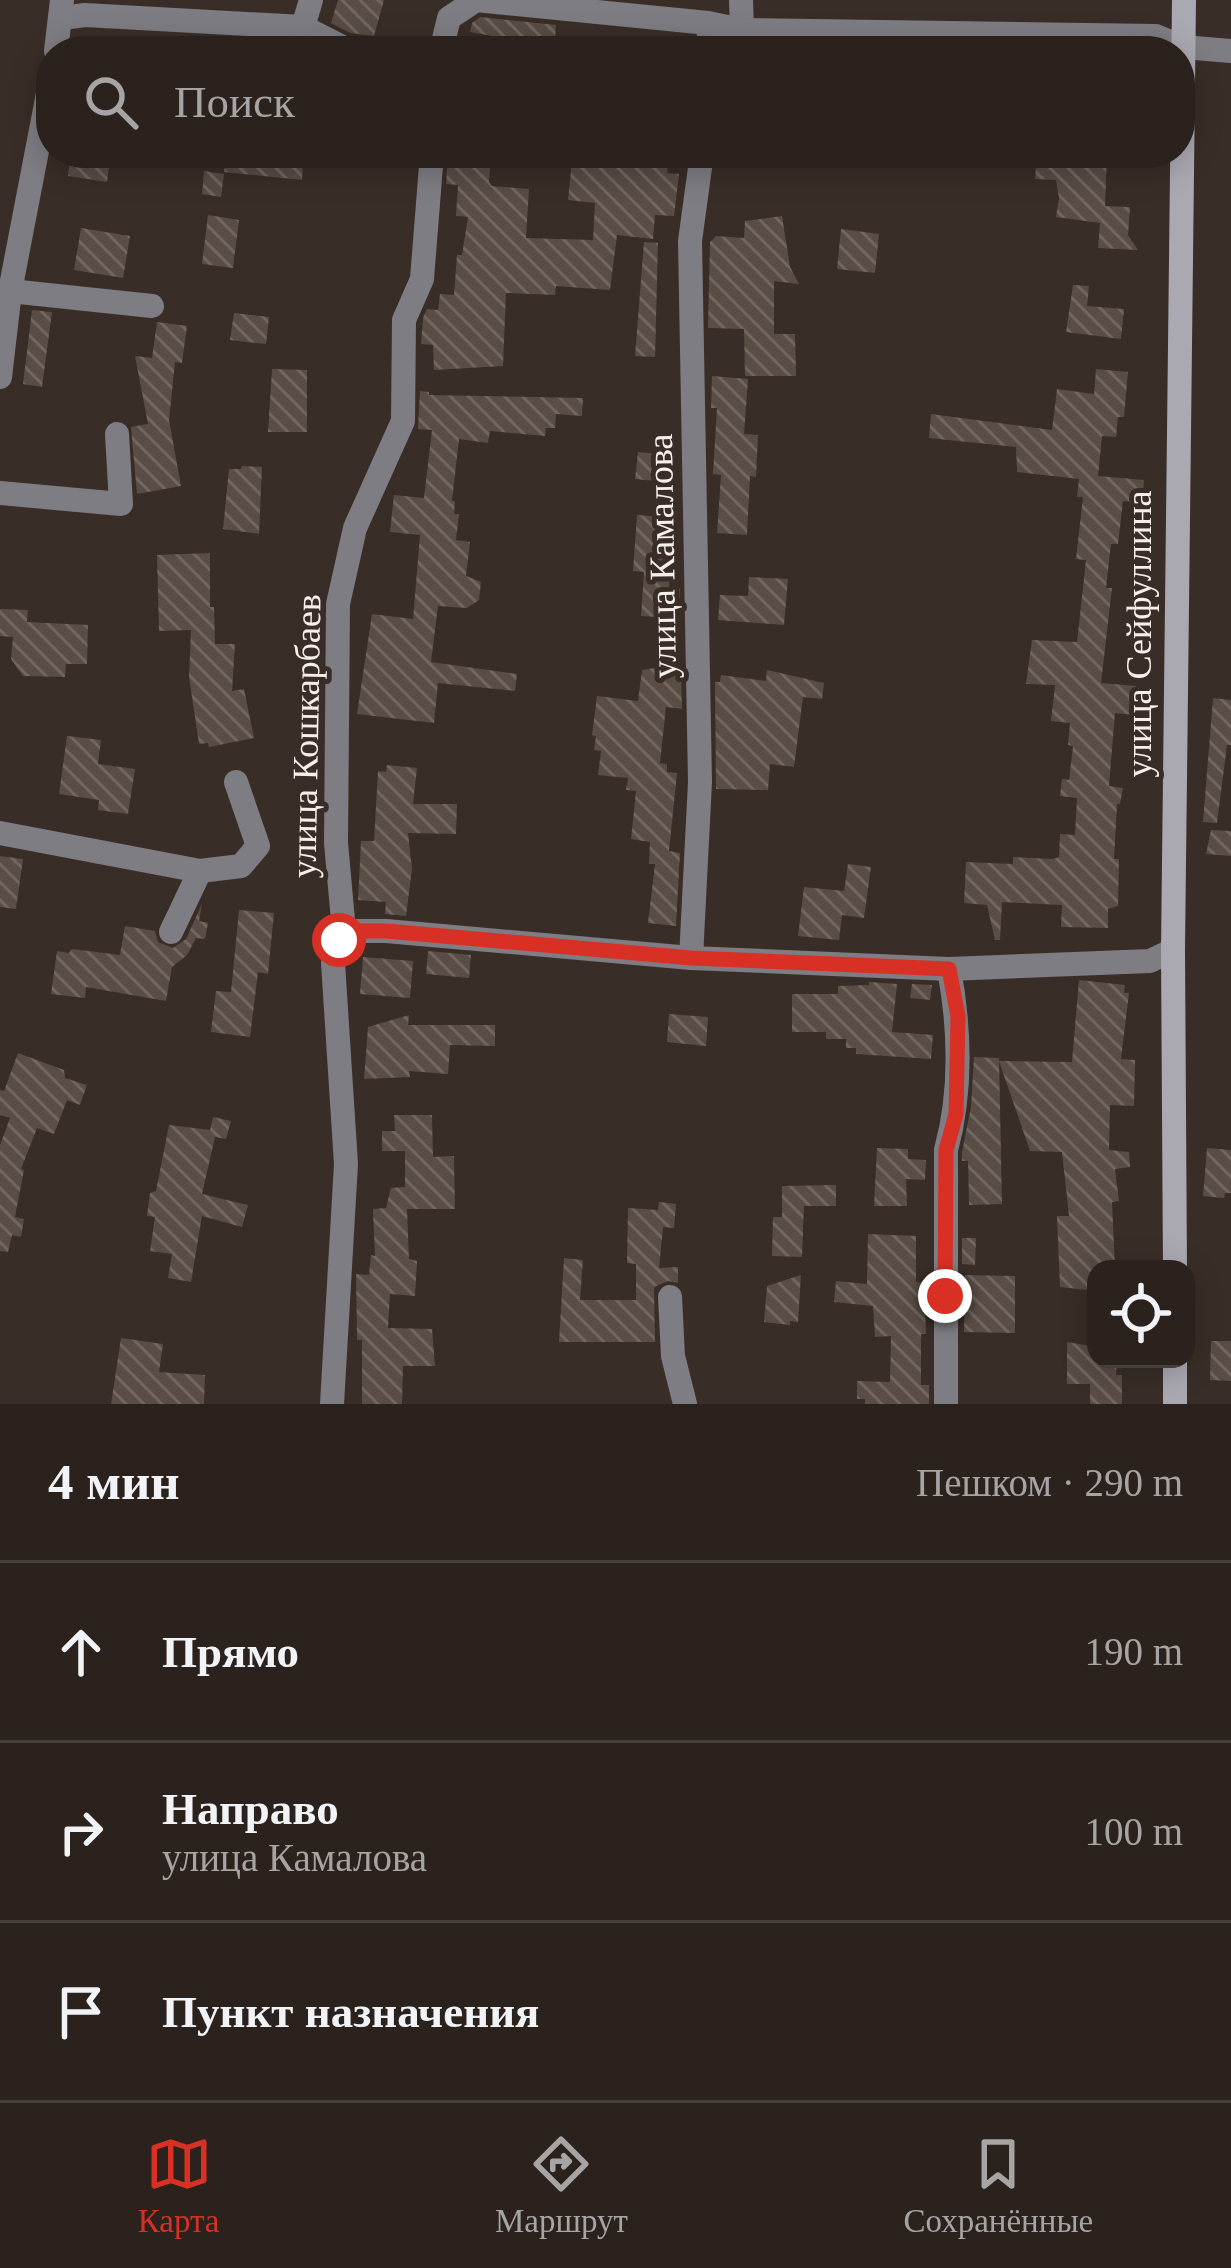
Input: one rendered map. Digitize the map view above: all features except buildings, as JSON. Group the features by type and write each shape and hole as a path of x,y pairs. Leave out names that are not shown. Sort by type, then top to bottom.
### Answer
{"street":[{"path":"303,27 310,0"},
{"path":"445,36 449,18 476,0 742,30 1156,36"},
{"path":"741,0 742,30"},
{"name":"улица Сейфуллина","path":"1184,0 1184,36"},
{"path":"62,9 85,15 303,27 321,36"},
{"path":"708,23 709,36"},
{"path":"1195,48 1231,51"},
{"path":"0,377 3,320 36,156"},
{"name":"улица Кошкарбаев","path":"332,1404 346,1164 333,963 344,931 336,843 338,604 355,528 403,421 404,320 422,279 431,168"},
{"name":"улица Камалова","path":"691,958 700,759 690,242 700,168"},
{"name":"улица Сейфуллина","path":"1174,1260 1181,168"},
{"path":"10,291 152,307"},
{"path":"0,493 121,504 117,434"},
{"path":"0,832 200,871 241,866 258,846 236,782"},
{"path":"171,932 200,871"},
{"path":"344,931 691,958 949,969 1150,961 1173,950"},
{"path":"946,1404 946,1150 956,1114 958,1016 949,969"},
{"path":"670,1297 673,1356 685,1404"},
{"path":"1175,1368 1175,1404"}],"route":[{"path":"339,940 344,931 386,931 691,958 949,969 958,1016 956,1114 946,1150 945,1296"}]}
